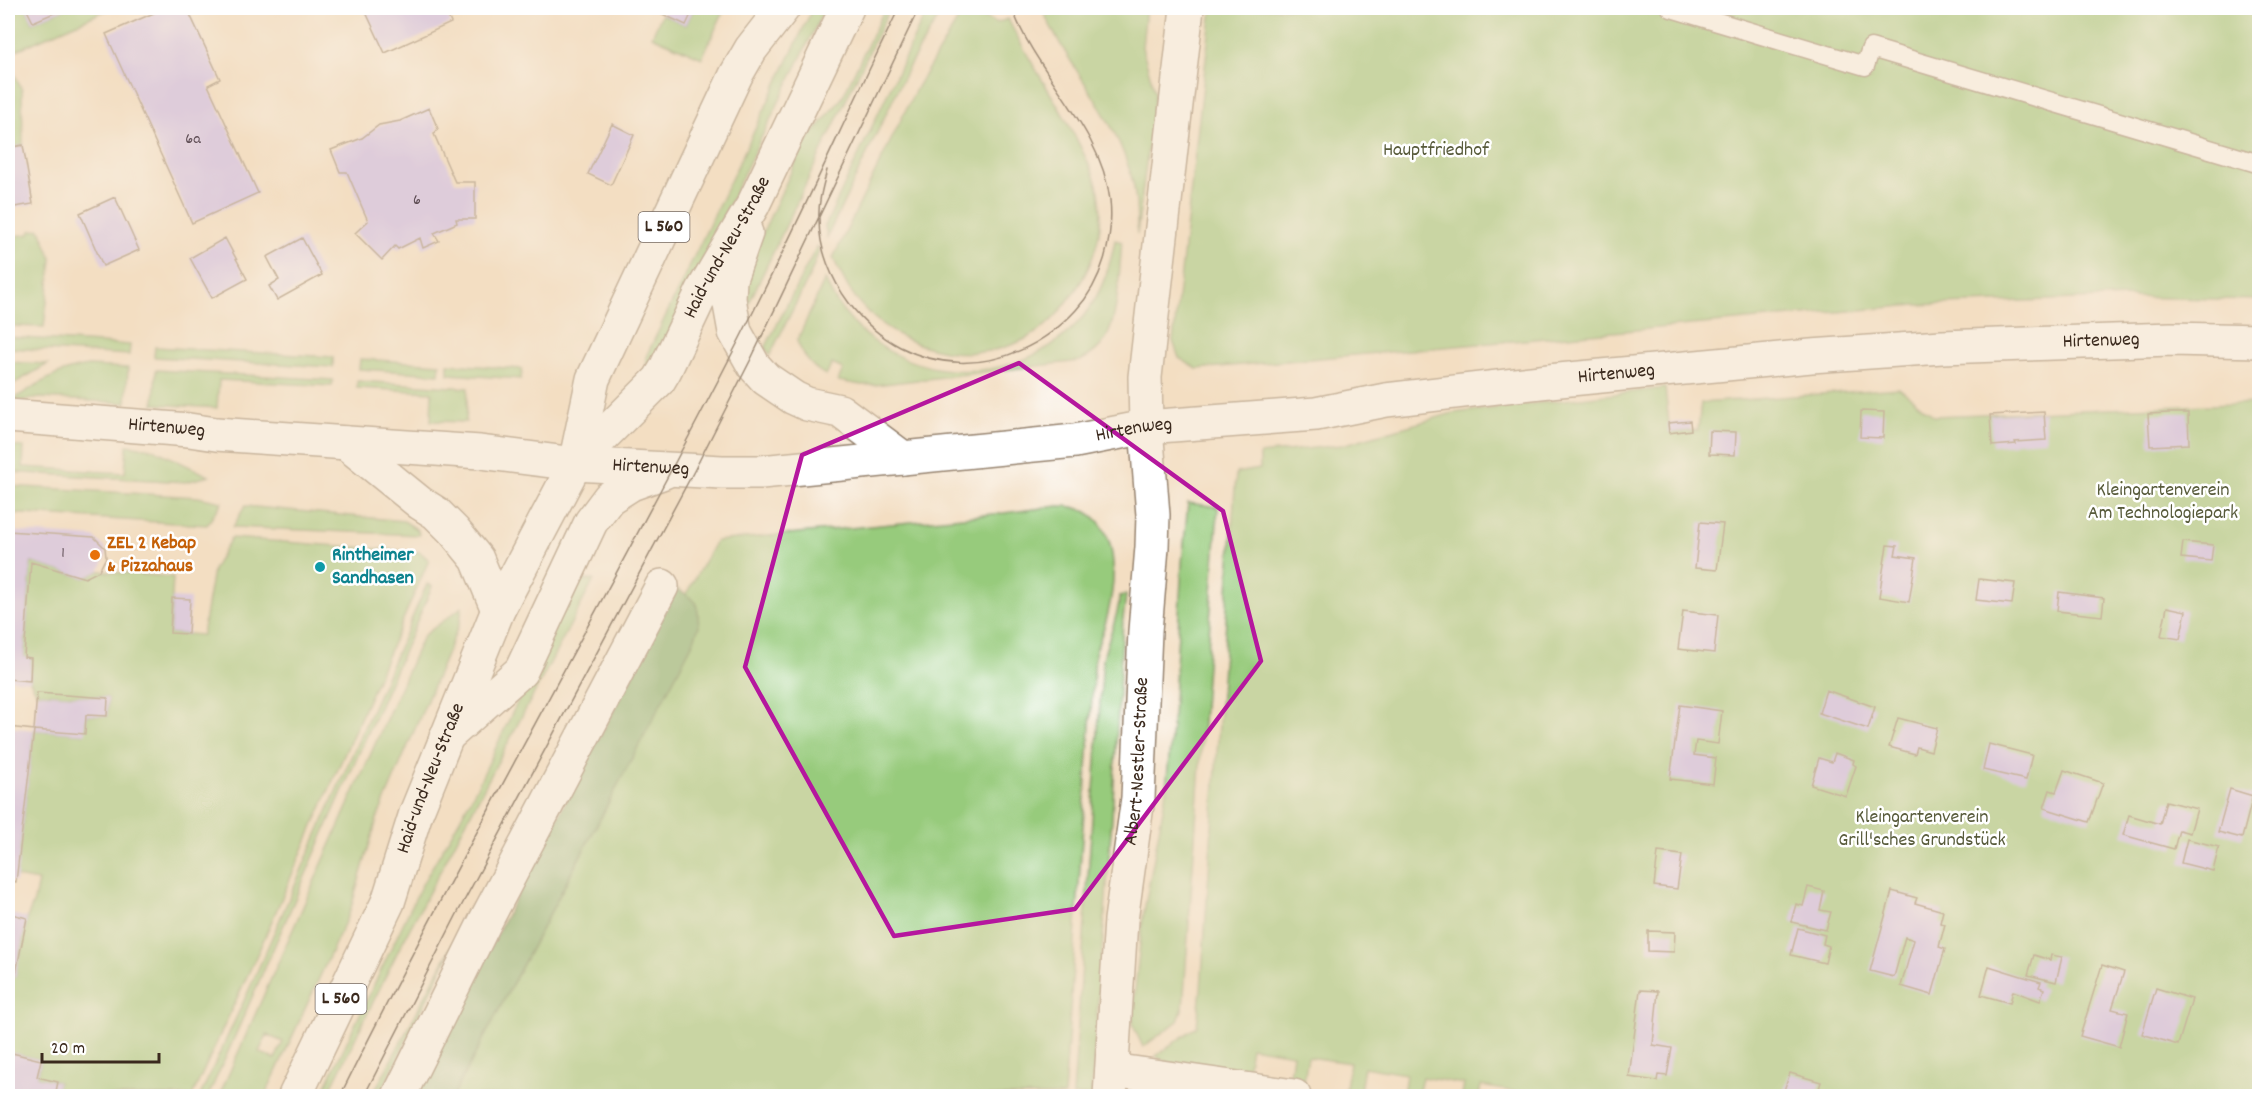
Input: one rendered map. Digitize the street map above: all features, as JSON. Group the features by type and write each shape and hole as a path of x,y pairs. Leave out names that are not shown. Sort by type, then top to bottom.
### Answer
{"street":[{"name":"Haid-und-Neu-Straße","path":"295,1096 388,902 416,813 498,610 575,464 593,379 604,354 736,75 751,49 783,8"},
{"name":"Haid-und-Neu-Straße","path":"575,464 659,380 665,370 703,290 753,205 846,8"},
{"name":"Albert-Nestler-Straße","path":"1111,1083 1121,920 1138,798 1145,631 1152,547 1153,515 1146,427 1146,367 1186,8"},
{"path":"753,205 746,234 730,279 729,299 735,332 745,350 760,374 780,389 807,404 840,411 903,458"},
{"name":"Hirtenweg","path":"8,416 480,452 575,464 761,472 1075,441 1146,427 1316,414 1386,400 1538,382 1811,356 1942,347 2102,341 2171,339 2259,341"},
{"path":"346,443 420,503 436,513 454,531 477,559 498,610"},
{"name":"L 560","path":"446,737 521,671 591,522 609,498 631,484 672,469"},
{"path":"399,1096 485,922 662,586"},
{"path":"1111,1083 1294,1096"}],"lane":[{"path":"1671,8 1865,66 1871,48 2259,164"}],"highlighted area":[{"path":"1019,363 1223,511 1261,661 1075,909 894,936 745,667 802,455"}],"green space":[{"path":"8,8 26,8 33,22 66,8 111,8 8,54"},
{"path":"694,8 725,8 702,58 652,36 662,14 686,25"},
{"path":"813,8 825,8 743,175 656,363 646,364 646,357"},
{"path":"885,8 890,8 748,305 745,291 755,249 797,159 809,138 842,98"},
{"path":"928,8 944,8 909,66 827,237 825,226"},
{"path":"965,8 996,23 1008,19 1092,170 1101,205 1097,244 1093,256 1082,280 1057,315 1040,330 1013,345 991,351 968,353 945,351 922,345 881,324 855,297 833,258 917,87"},
{"path":"1042,8 1146,8 1142,47 1155,93 1137,234 1135,196 1126,159 1116,136 1065,52"},
{"name":"Hauptfriedhof","path":"1212,8 2259,8 2259,300 2128,297 1916,305 1197,369 1179,358 1173,341"},
{"path":"8,73 14,73 22,90 23,145 8,148"},
{"path":"40,229 52,259 44,327 8,326 8,237 29,234 30,231"},
{"path":"1115,240 1122,242 1118,293 1110,331 1103,344 1080,361 861,385 838,381 843,369 832,364 826,375 816,369 808,361 797,341 825,279 839,306 852,322 875,342 901,357 930,367 961,370 991,368 1021,361 1048,347 1072,328 1092,304 1106,273"},
{"path":"817,246 819,251 811,273 770,355 765,348"},
{"path":"8,337 130,345 129,355 8,348"},
{"path":"155,347 333,357 333,367 154,357"},
{"path":"360,359 440,364 439,374 359,369"},
{"path":"8,362 48,364 8,387"},
{"path":"448,364 522,369 521,379 448,374"},
{"path":"88,366 128,368 126,403 41,398 8,402 55,375"},
{"path":"156,370 333,380 332,386 219,380 217,408 154,404"},
{"path":"357,381 468,388 466,422 431,421 432,392 357,388"},
{"path":"1665,388 1670,433 1698,430 1701,403 1899,388 1934,416 2259,403 2259,1096 1522,1096 1523,1093 1481,1086 1479,1096 1462,1096 1464,1084 1422,1077 1418,1096 1403,1096 1406,1074 1364,1067 1359,1096 1345,1093 1350,1063 1308,1057 1303,1086 1289,1084 1293,1054 1251,1047 1246,1077 1184,1067 1156,1056 1197,1026 1236,473 1260,469 1260,454 1342,445 1453,413"},
{"path":"127,445 153,449 209,476 186,482 8,472 8,446 24,447 23,467 125,473"},
{"path":"8,486 198,497 222,502 207,525 8,513"},
{"path":"1188,503 1218,507 1183,1008 1178,1021 1143,1047 1133,1025 1133,1008 1143,917 1165,798"},
{"path":"245,506 404,521 418,530 419,535 233,527"},
{"path":"1058,506 1078,509 1093,516 1103,528 1110,543 1113,560 1108,613 1095,654 1064,1096 453,1096 607,806 697,604 686,594 716,541"},
{"path":"231,538 420,552 429,560 260,948 192,1096 55,1096 58,1082 37,1077 41,1060 8,1052 8,976 15,977 27,918 34,901 38,881 16,877 34,730 84,734 86,715 107,716 108,698 37,693 30,681 31,659 24,657 31,562 85,578 99,571 173,577 170,633 202,635 213,570"},
{"path":"575,580 594,580 399,949 327,1096 321,1096 421,886 481,779"},
{"path":"427,584 432,586 431,589 224,1061 208,1096 200,1096 248,992"},
{"path":"677,589 697,604 699,626 693,643 453,1096 416,1096 466,993"},
{"path":"1126,595 1091,1096 1073,1096 1103,659 1120,596"},
{"path":"462,607 460,622 377,819 350,911 265,1096 219,1096 423,636","holes":["267,1035 283,1042 275,1059 259,1052"]},
{"path":"471,910 379,1096 372,1096"}],"building":[{"path":"26,8 66,8 33,22"},
{"path":"165,8 187,8 220,79 208,85 258,193 192,223 106,34"},
{"path":"364,8 444,8 451,23 385,53"},
{"path":"665,8 694,8 686,25 662,14"},
{"path":"429,108 438,129 434,134 455,182 475,182 475,219 456,219 457,223 434,233 439,241 423,248 420,238 398,249 395,246 382,260 355,233 368,221 347,172 340,172 331,150 362,138 379,125 400,121"},
{"path":"612,124 634,135 611,185 588,174"},
{"path":"23,145 33,204 8,208 8,148"},
{"path":"115,197 139,250 103,266 80,213"},
{"path":"225,238 247,279 212,298 190,258"},
{"path":"302,238 322,275 277,300 269,286 279,280 267,257"},
{"path":"1861,411 1884,412 1883,438 1860,437"},
{"path":"2044,412 2046,440 1992,446 1990,415"},
{"path":"2188,413 2189,444 2150,446 2148,414"},
{"path":"1690,421 1691,430 1669,433 1668,423"},
{"path":"1710,431 1736,432 1735,455 1709,454"},
{"path":"1700,522 1723,524 1717,570 1695,568"},
{"path":"8,531 94,537 105,548 106,557 99,571 85,578 31,562 24,657 31,658 30,681 8,679"},
{"path":"2183,542 2213,545 2211,561 2181,558"},
{"path":"1887,545 1897,546 1895,555 1916,558 1909,602 1879,597"},
{"path":"1979,579 2015,583 2012,604 1976,600"},
{"path":"2059,592 2104,598 2102,616 2057,611"},
{"path":"172,598 190,599 188,634 170,633"},
{"path":"2167,607 2186,611 2180,639 2161,636"},
{"path":"1683,611 1718,615 1714,653 1678,649"},
{"path":"1826,690 1875,707 1868,729 1819,713"},
{"path":"37,693 108,698 107,716 86,715 85,734 34,730"},
{"path":"1680,705 1722,711 1718,744 1696,741 1694,755 1716,758 1713,784 1670,779"},
{"path":"1898,718 1937,728 1931,751 1917,747 1915,754 1889,747"},
{"path":"8,727 34,730 16,882 8,881"},
{"path":"1989,744 2032,755 2026,780 1983,770"},
{"path":"1835,753 1854,760 1853,764 1856,766 1846,796 1811,785 1819,758 1832,762"},
{"path":"2064,770 2103,783 2089,822 2044,808 2050,790 2056,792"},
{"path":"2230,789 2253,796 2242,838 2218,832"},
{"path":"2166,801 2197,809 2190,833 2179,830 2174,849 2123,835 2129,815 2160,824"},
{"path":"2187,839 2219,847 2213,871 2181,863"},
{"path":"1658,852 1682,855 1677,889 1654,886"},
{"path":"1808,887 1824,891 1820,910 1831,912 1826,930 1791,922 1796,904 1803,906"},
{"path":"1892,891 1917,898 1915,903 1943,911 1940,923 1945,924 1939,947 1945,949 1932,995 1901,986 1914,940 1905,937 1894,977 1870,971"},
{"path":"8,913 27,918 15,978 8,976"},
{"path":"1798,928 1825,935 1823,944 1829,946 1825,963 1791,955"},
{"path":"1648,931 1675,932 1674,952 1648,951"},
{"path":"2034,955 2050,960 2051,955 2062,957 2056,982 2028,975"},
{"path":"2102,965 2124,972 2112,1009 2128,1013 2119,1047 2080,1036"},
{"path":"1989,966 2041,982 2039,987 2044,989 2040,1001 2013,991 2010,1003 1981,995"},
{"path":"2156,988 2192,999 2178,1045 2142,1034"},
{"path":"1640,990 1658,991 1653,1045 1672,1048 1667,1076 1658,1075 1657,1081 1629,1077"},
{"path":"8,1052 41,1060 37,1077 58,1082 55,1096 8,1096"},
{"path":"1790,1073 1821,1082 1817,1096 1782,1096"}],"tram line":[{"path":"340,1096 438,906 739,340 899,8"},
{"path":"364,1096 456,916 694,471 751,359 919,8"},
{"path":"827,170 819,213 824,252 843,294 873,329 900,347 930,358 960,362 991,360 1021,350 1050,333 1085,299 1099,273 1108,244 1110,200 1104,173 1094,148 1081,124 1036,56 1012,8"}],"place":[{"name":"ZEL 2 Kebap & Pizzahaus","path":"95,555"},
{"name":"Rintheimer Sandhasen","path":"320,567"}],"park label":[{"name":"Kleingartenverein Am Technologiepark","path":"2163,502"},
{"name":"Kleingartenverein Grill'sches Grundstück","path":"1922,830"}]}
